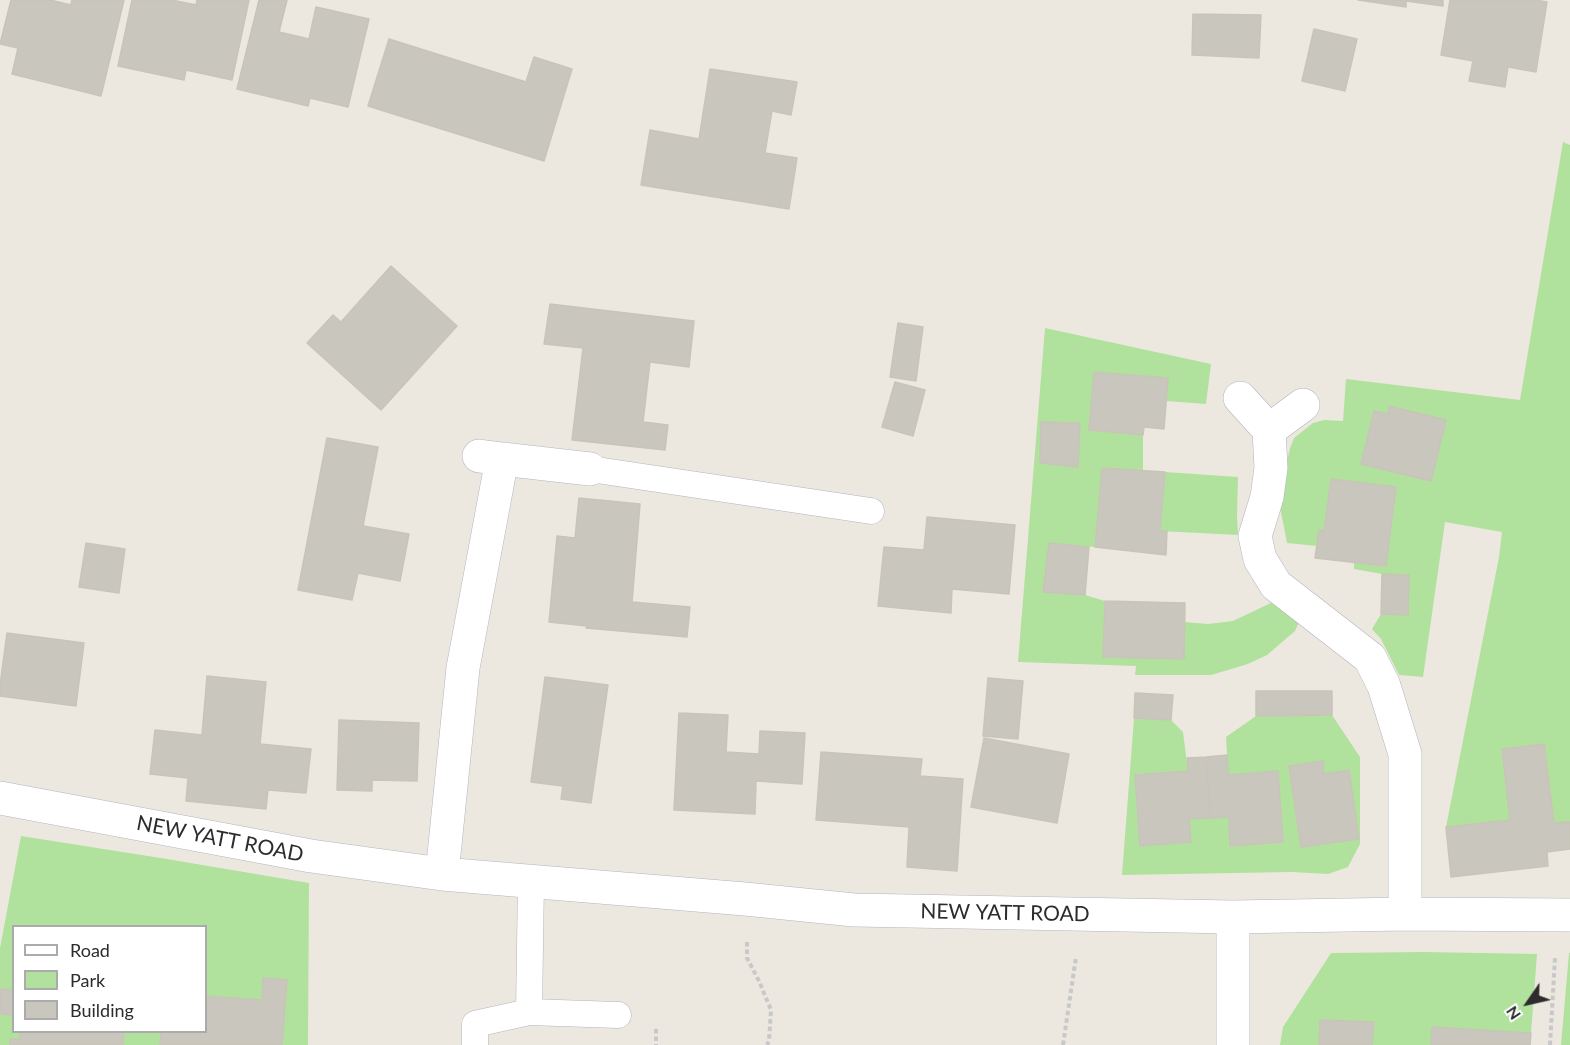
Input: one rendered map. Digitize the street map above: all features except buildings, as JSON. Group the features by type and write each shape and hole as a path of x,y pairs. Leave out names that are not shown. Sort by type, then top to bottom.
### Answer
{"street":[{"path":"1240,398 1269,430 1271,468 1267,497 1255,536 1260,559 1276,585 1370,658 1383,686 1405,754 1405,914"},
{"path":"1269,430 1304,405"},
{"path":"442,874 463,668 490,457 590,469"},
{"name":"NEW YATT ROAD","path":"0,798 311,856 442,874 854,910 1233,917 1405,914 1570,915"},
{"path":"1233,917 1233,1045"}],"lane":[{"path":"590,469 871,511"},
{"path":"529,1012 531,881"},
{"path":"476,1045 475,1024 529,1012 618,1016"}],"path":[{"path":"745,899 747,958 771,1010 767,1045"},
{"path":"1550,1045 1556,951"},
{"path":"1063,1045 1076,952"}],"green space":[{"path":"1563,142 1570,145 1570,822 1554,823 1544,744 1510,820 1446,827 1502,532 1445,522 1423,677 1399,675 1381,639 1372,629 1381,614 1408,615 1409,575 1382,574 1354,569 1354,562 1395,487 1331,479 1324,531 1319,531 1317,546 1287,543 1281,512 1281,488 1294,438 1313,423 1324,420 1343,421 1346,379 1520,400"},
{"path":"1045,328 1211,364 1206,404 1166,401 1168,378 1089,430 1143,435 1143,471 1102,469 1095,547 1049,544 1043,592 1085,595 1105,601 1103,657 1184,659 1185,622 1208,624 1233,621 1277,600 1301,618 1295,631 1267,655 1248,664 1211,675 1135,675 1136,666 1018,662","holes":["1041,422 1079,423 1077,467 1040,463"]},
{"path":"1165,472 1238,477 1238,535 1160,531"},
{"path":"1332,715 1360,757 1360,844 1348,867 1328,874 1292,872 1122,875 1134,718 1171,720 1183,732 1188,771 1136,775 1140,845 1191,842 1189,819 1229,817 1231,846 1283,842 1278,772 1228,775 1226,737 1256,716"},
{"path":"21,836 309,883 308,1045 123,1045 124,1033 207,1033 207,925 12,925 12,990 0,989 0,948"},
{"path":"1331,953 1537,954 1531,1033 1432,1027 1431,1045 1372,1045 1373,1022 1320,1020 1319,1045 1280,1045 1283,1027"},
{"path":"1569,953 1570,1045 1561,1045"},
{"path":"0,1014 12,1015 12,1033 20,1033 20,1039 10,1039 10,1045 0,1045"}]}
